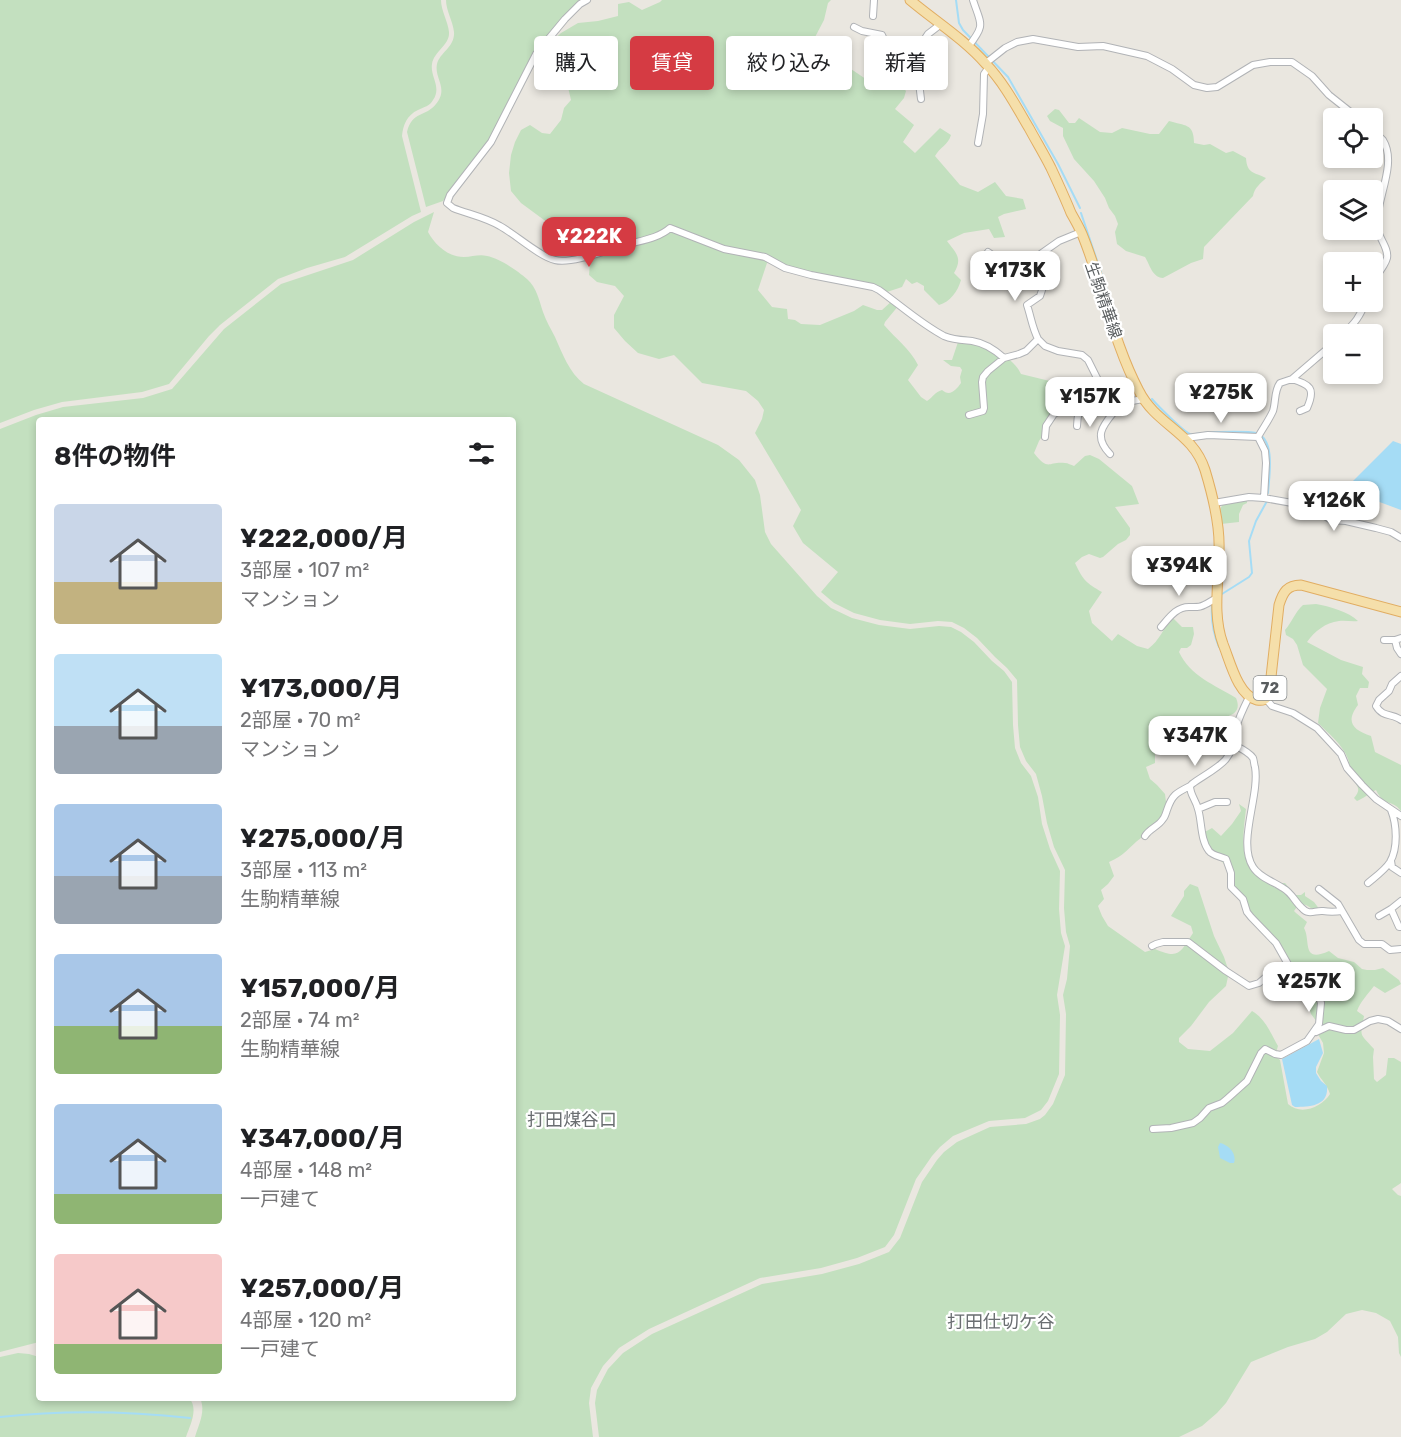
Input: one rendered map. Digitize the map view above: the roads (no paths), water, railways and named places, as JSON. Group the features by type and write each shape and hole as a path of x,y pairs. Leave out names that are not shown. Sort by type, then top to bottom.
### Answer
{"main road":[{"name":"生駒精華線","path":"910,0 988,65 1012,99 1051,168 1081,232 1119,343 1138,390 1156,414 1186,438 1198,454 1214,503 1220,548 1216,615 1219,634 1240,686 1249,697"},
{"name":"72","path":"1249,697 1266,699 1270,691 1279,605 1284,592 1289,587 1301,585 1401,612"}],"street":[{"path":"587,0 565,18 536,54 491,142 450,195 447,203 453,208 498,224 554,260 566,261 585,256 652,237 666,232 669,228 724,249 765,256 785,268 873,287 943,335 956,340 982,343 1004,358"},
{"path":"873,16 874,0"},
{"path":"969,47 981,25 973,0"},
{"path":"927,36 941,24"},
{"path":"854,27 882,36"},
{"path":"978,143 983,114 984,74 988,65 1005,48 1017,42 1033,39 1078,47 1103,46 1147,56 1172,69 1194,85 1207,88 1217,87 1253,65 1278,61 1292,62 1312,76 1329,95 1345,108"},
{"path":"920,90 921,99"},
{"path":"1383,141 1388,152 1385,186 1380,200 1377,227 1380,239 1387,251 1387,259 1383,265"},
{"path":"987,252 1013,268 1032,260 1059,241 1081,232"},
{"path":"1032,260 1042,290 1040,296 1027,305 1038,339 1045,346 1058,351 1082,355 1088,360 1105,389 1121,403 1143,399"},
{"path":"969,415 983,411 983,377 988,371 1004,358 1026,351 1038,339"},
{"path":"1258,437 1272,413 1277,387 1280,383 1292,379 1323,352"},
{"path":"1077,426 1079,407 1097,378"},
{"path":"1292,379 1305,383 1312,391 1307,408 1300,411"},
{"path":"1045,437 1046,426 1054,414 1085,394"},
{"path":"1110,454 1102,446 1101,430 1121,403"},
{"path":"1186,438 1208,435 1258,437"},
{"path":"1258,437 1265,451 1264,498"},
{"path":"1214,503 1249,497 1308,506 1331,520 1376,528 1391,532 1401,538"},
{"path":"1161,627 1177,611 1188,607 1196,608 1217,598"},
{"path":"1384,640 1398,639 1397,648 1401,654"},
{"path":"1401,676 1376,706 1380,712 1401,720"},
{"path":"1145,836 1164,818 1177,792 1190,786 1230,754 1237,725 1249,697"},
{"path":"1266,699 1272,706 1293,713 1317,728 1341,754 1347,768 1362,785 1376,799 1401,816"},
{"path":"1193,747 1237,725"},
{"path":"1234,745 1253,759 1257,778 1247,849 1253,867 1258,873 1285,889 1302,909 1308,912 1342,911"},
{"path":"1153,1129 1193,1123 1209,1108 1222,1103 1247,1081 1265,1049 1281,1055 1307,1041 1319,1024 1321,1008 1317,990 1310,978 1292,968 1276,943 1247,912 1243,899 1231,887 1231,873 1226,860 1209,851 1190,786"},
{"path":"1198,809 1215,802 1227,802"},
{"path":"1391,809 1395,819 1396,839 1391,861 1392,867 1401,873"},
{"path":"1368,883 1391,861"},
{"path":"1319,889 1338,904 1359,940 1364,944 1382,944 1390,950 1401,949"},
{"path":"1379,916 1401,901"},
{"path":"1391,909 1401,927"},
{"path":"1152,946 1163,942 1188,942 1226,972 1249,986 1292,968"},
{"path":"1314,1033 1329,1026 1354,1030 1378,1018 1401,1029"}],"water":[{"path":"1393,441 1401,444 1401,510 1350,491 1351,483"},
{"path":"1319,1039 1323,1053 1316,1067 1316,1073 1327,1086 1327,1093 1325,1098 1317,1104 1295,1107 1292,1105 1282,1059"},
{"path":"1220,1143 1232,1150 1234,1163 1220,1158 1218,1147"}],"waterway":[{"path":"956,0 959,23 963,30 1008,77 1058,164 1080,208"},
{"path":"1081,213 1117,320"},
{"path":"1152,399 1190,434 1248,432 1262,437 1269,450 1270,459 1268,493"},
{"path":"1222,594 1252,573 1249,541 1256,521 1267,501"},
{"path":"1212,606 1213,626 1219,647"},
{"path":"0,1417 95,1412 190,1418"}],"district":[{"name":"打田煤谷口","path":"572,1120"},
{"name":"打田仕切ケ谷","path":"1001,1322"}]}
